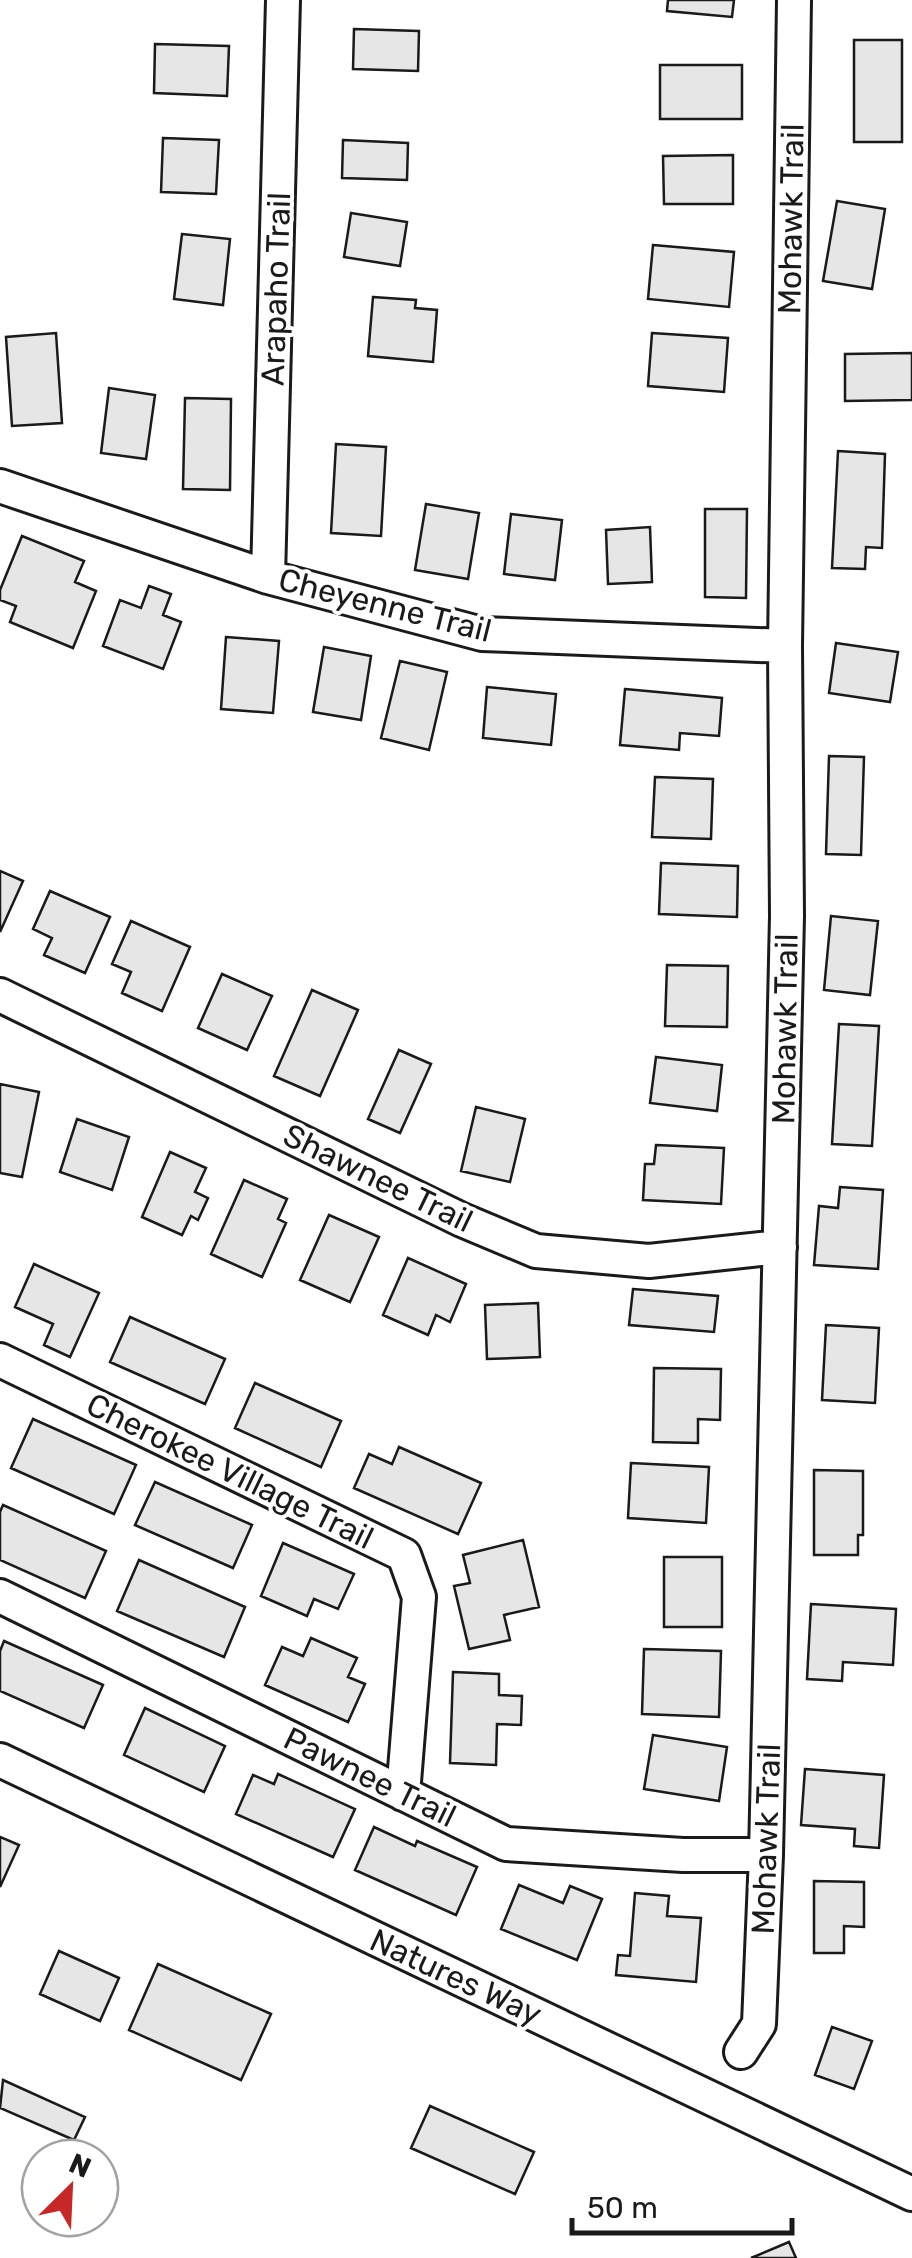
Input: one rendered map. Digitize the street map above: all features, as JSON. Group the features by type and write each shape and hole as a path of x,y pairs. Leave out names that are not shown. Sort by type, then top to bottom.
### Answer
{"street":[{"name":"Arapaho Trail","path":"268,577 283,0"},
{"name":"Mohawk Trail","path":"741,2052 759,2024 766,1856 787,916 785,646 794,0"},
{"name":"Cheyenne Trail","path":"0,486 268,577 482,634 785,646"},
{"name":"Shawnee Trail","path":"0,995 462,1220 536,1251 649,1261 780,1247"},
{"name":"Cherokee Village Trail","path":"0,1360 404,1555 419,1598 403,1794"},
{"name":"Pawnee Trail","path":"0,1596 506,1844 766,1856"},
{"name":"Natures Way","path":"0,1760 912,2194"}],"building":[{"path":"668,0 734,0 732,17 667,11"},
{"path":"354,29 419,31 418,71 353,69"},
{"path":"854,40 902,40 902,142 854,142"},
{"path":"155,44 229,46 227,96 154,93"},
{"path":"660,65 742,65 742,119 660,119"},
{"path":"163,138 219,140 216,194 161,192"},
{"path":"343,140 408,143 407,180 342,178"},
{"path":"733,155 733,204 664,204 663,156"},
{"path":"837,201 885,209 872,289 823,281"},
{"path":"351,213 407,222 400,266 344,257"},
{"path":"182,234 230,239 223,305 174,299"},
{"path":"653,245 734,252 729,307 648,299"},
{"path":"373,297 416,300 415,308 437,310 433,362 368,356"},
{"path":"56,333 62,423 12,426 6,337"},
{"path":"652,333 728,338 724,392 648,386"},
{"path":"912,353 912,400 845,401 845,354"},
{"path":"109,388 155,395 146,459 101,453"},
{"path":"185,398 231,399 230,490 183,489"},
{"path":"336,444 386,447 381,536 331,533"},
{"path":"838,451 885,454 882,548 866,547 865,569 832,568"},
{"path":"426,504 479,513 468,579 415,570"},
{"path":"705,509 747,509 746,598 705,597"},
{"path":"511,514 562,520 555,580 504,574"},
{"path":"650,527 652,582 608,584 606,530"},
{"path":"22,536 84,561 75,582 96,591 73,648 10,622 16,606 0,600 0,590"},
{"path":"149,586 171,594 163,615 181,622 163,669 103,646 120,600 141,608"},
{"path":"226,637 279,641 273,713 221,709"},
{"path":"836,643 898,652 890,702 829,693"},
{"path":"324,647 371,656 361,720 313,712"},
{"path":"400,661 447,672 429,750 381,738"},
{"path":"487,687 556,694 551,745 483,738"},
{"path":"625,689 722,698 719,736 680,733 679,750 620,745"},
{"path":"829,756 864,757 861,855 826,854"},
{"path":"655,777 713,779 711,839 652,837"},
{"path":"661,863 738,866 737,917 659,914"},
{"path":"0,871 23,881 0,932"},
{"path":"50,891 110,917 85,973 44,955 52,938 33,929"},
{"path":"831,916 878,921 870,995 824,990"},
{"path":"131,921 190,947 162,1011 122,993 131,972 112,964"},
{"path":"667,965 728,966 727,1027 665,1026"},
{"path":"222,974 272,996 247,1050 198,1028"},
{"path":"312,990 358,1010 320,1096 274,1076"},
{"path":"839,1024 879,1026 872,1146 832,1144"},
{"path":"399,1050 431,1064 400,1133 368,1119"},
{"path":"656,1057 722,1065 717,1111 650,1103"},
{"path":"0,1084 39,1092 22,1177 0,1173"},
{"path":"476,1107 525,1119 510,1182 461,1171"},
{"path":"77,1119 129,1137 112,1190 60,1172"},
{"path":"656,1145 724,1148 721,1204 643,1200 645,1164 654,1164"},
{"path":"170,1152 206,1168 195,1192 208,1198 198,1220 191,1216 182,1235 142,1217"},
{"path":"244,1180 287,1199 278,1219 286,1223 262,1277 211,1254"},
{"path":"840,1187 883,1190 878,1269 814,1265 819,1206 838,1208"},
{"path":"329,1215 379,1237 350,1302 300,1280"},
{"path":"408,1258 466,1284 450,1322 436,1315 428,1335 383,1315"},
{"path":"34,1264 99,1293 70,1357 44,1345 53,1324 15,1307"},
{"path":"633,1289 718,1296 714,1332 629,1325"},
{"path":"538,1303 540,1357 487,1359 485,1305"},
{"path":"130,1317 225,1359 205,1404 110,1362"},
{"path":"826,1325 879,1328 875,1403 822,1400"},
{"path":"654,1368 721,1369 720,1420 698,1419 698,1443 653,1442"},
{"path":"255,1383 341,1421 321,1467 235,1428"},
{"path":"33,1419 136,1465 114,1514 11,1468"},
{"path":"399,1447 481,1483 458,1534 354,1488 369,1454 392,1464"},
{"path":"631,1463 709,1467 706,1523 628,1518"},
{"path":"814,1470 863,1471 863,1535 858,1535 858,1555 814,1555"},
{"path":"155,1482 252,1525 233,1568 135,1525"},
{"path":"3,1505 106,1551 85,1598 0,1560"},
{"path":"523,1540 539,1607 504,1615 510,1640 469,1649 454,1586 470,1583 463,1555"},
{"path":"283,1543 354,1574 338,1609 314,1599 307,1616 261,1596"},
{"path":"664,1557 722,1557 722,1627 664,1627"},
{"path":"139,1560 245,1607 224,1657 117,1611"},
{"path":"811,1604 896,1609 893,1665 843,1662 842,1681 807,1679"},
{"path":"311,1638 357,1658 348,1677 365,1684 348,1722 265,1685 282,1647 303,1656"},
{"path":"4,1641 103,1685 84,1728 0,1691 0,1651"},
{"path":"644,1649 721,1651 719,1717 642,1714"},
{"path":"453,1672 499,1674 499,1695 522,1696 521,1725 497,1724 496,1765 450,1763"},
{"path":"145,1708 225,1746 204,1792 124,1755"},
{"path":"653,1735 727,1747 719,1801 644,1789"},
{"path":"805,1769 884,1775 879,1848 854,1846 855,1829 801,1825"},
{"path":"278,1774 355,1809 333,1857 236,1814 253,1775 274,1784"},
{"path":"374,1827 477,1867 456,1915 355,1870"},
{"path":"0,1837 19,1845 0,1887"},
{"path":"814,1881 864,1882 864,1927 844,1926 844,1953 814,1953"},
{"path":"519,1885 563,1903 570,1886 602,1899 577,1960 501,1929"},
{"path":"635,1893 669,1896 667,1916 701,1918 696,1982 616,1975 618,1955 630,1956"},
{"path":"59,1951 119,1978 100,2021 40,1994"},
{"path":"158,1964 271,2014 241,2080 129,2030"},
{"path":"832,2027 872,2041 854,2089 815,2075"},
{"path":"3,2080 85,2117 75,2138 69,2138 0,2108"},
{"path":"430,2106 534,2152 515,2194 411,2148"},
{"path":"789,2242 796,2258 751,2258"}]}
